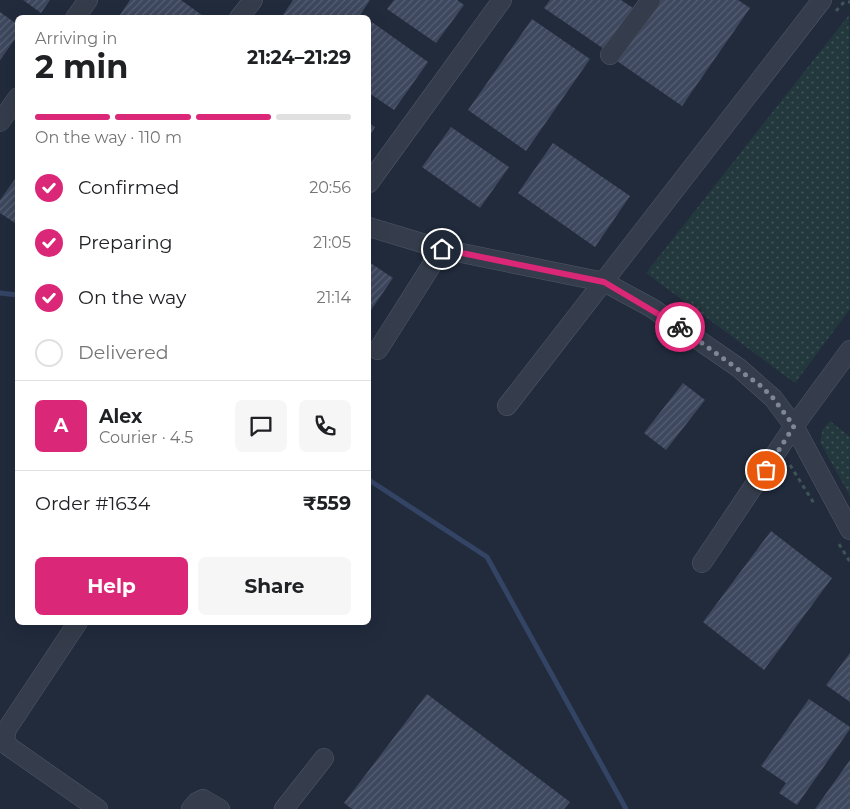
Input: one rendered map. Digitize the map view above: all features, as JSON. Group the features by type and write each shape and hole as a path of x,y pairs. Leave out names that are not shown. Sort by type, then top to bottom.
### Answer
{"lane":[{"path":"77,15 88,0"},
{"path":"241,15 253,0"},
{"path":"371,180 502,0"},
{"path":"610,55 651,0"},
{"path":"507,406 604,282 828,7"},
{"path":"0,120 15,101"},
{"path":"371,228 442,249 604,282 652,308 739,368 773,398 794,426 842,534"},
{"path":"378,350 442,249"},
{"path":"702,563 794,426 850,350"},
{"path":"76,625 7,729 3,745 8,746 98,809"},
{"path":"284,809 324,758"},
{"path":"191,809 197,802 203,799 220,809"}],"path":[{"path":"828,7 850,2"},
{"path":"786,470 790,464 820,513"},
{"path":"842,534 850,562"}],"green space":[{"path":"849,15 850,309 795,383 646,273"},
{"path":"830,421 850,437 850,496 820,442 823,429"}],"building":[{"path":"23,0 50,0 41,13"},
{"path":"130,0 181,0 202,15 120,15"},
{"path":"293,0 370,0 360,15 283,15"},
{"path":"394,0 457,0 464,5 436,43 387,9"},
{"path":"550,0 621,0 633,8 604,49 544,8"},
{"path":"660,0 738,0 750,8 682,106 617,61"},
{"path":"0,12 15,23 15,39 0,60"},
{"path":"532,19 590,59 526,151 468,110"},
{"path":"372,22 428,62 394,110 371,94"},
{"path":"371,124 375,127 371,134"},
{"path":"451,127 509,167 480,208 422,167"},
{"path":"553,143 630,196 595,247 518,193"},
{"path":"15,179 15,223 0,213 0,200"},
{"path":"371,263 393,278 371,310"},
{"path":"683,383 705,400 666,450 644,433"},
{"path":"771,531 832,578 764,670 703,622"},
{"path":"850,653 850,702 826,685"},
{"path":"427,694 570,802 564,809 352,809 344,803"},
{"path":"809,699 850,727 850,729 797,805 779,793 786,783 761,766"},
{"path":"850,760 850,809 815,809"}],"waterway":[{"path":"0,293 15,295"},
{"path":"371,481 487,557 626,809"}],"way so far":[{"path":"680,327 739,368 761,386 773,398 794,426 766,470"}],"route":[{"path":"442,249 604,282 652,308 680,327"}]}
